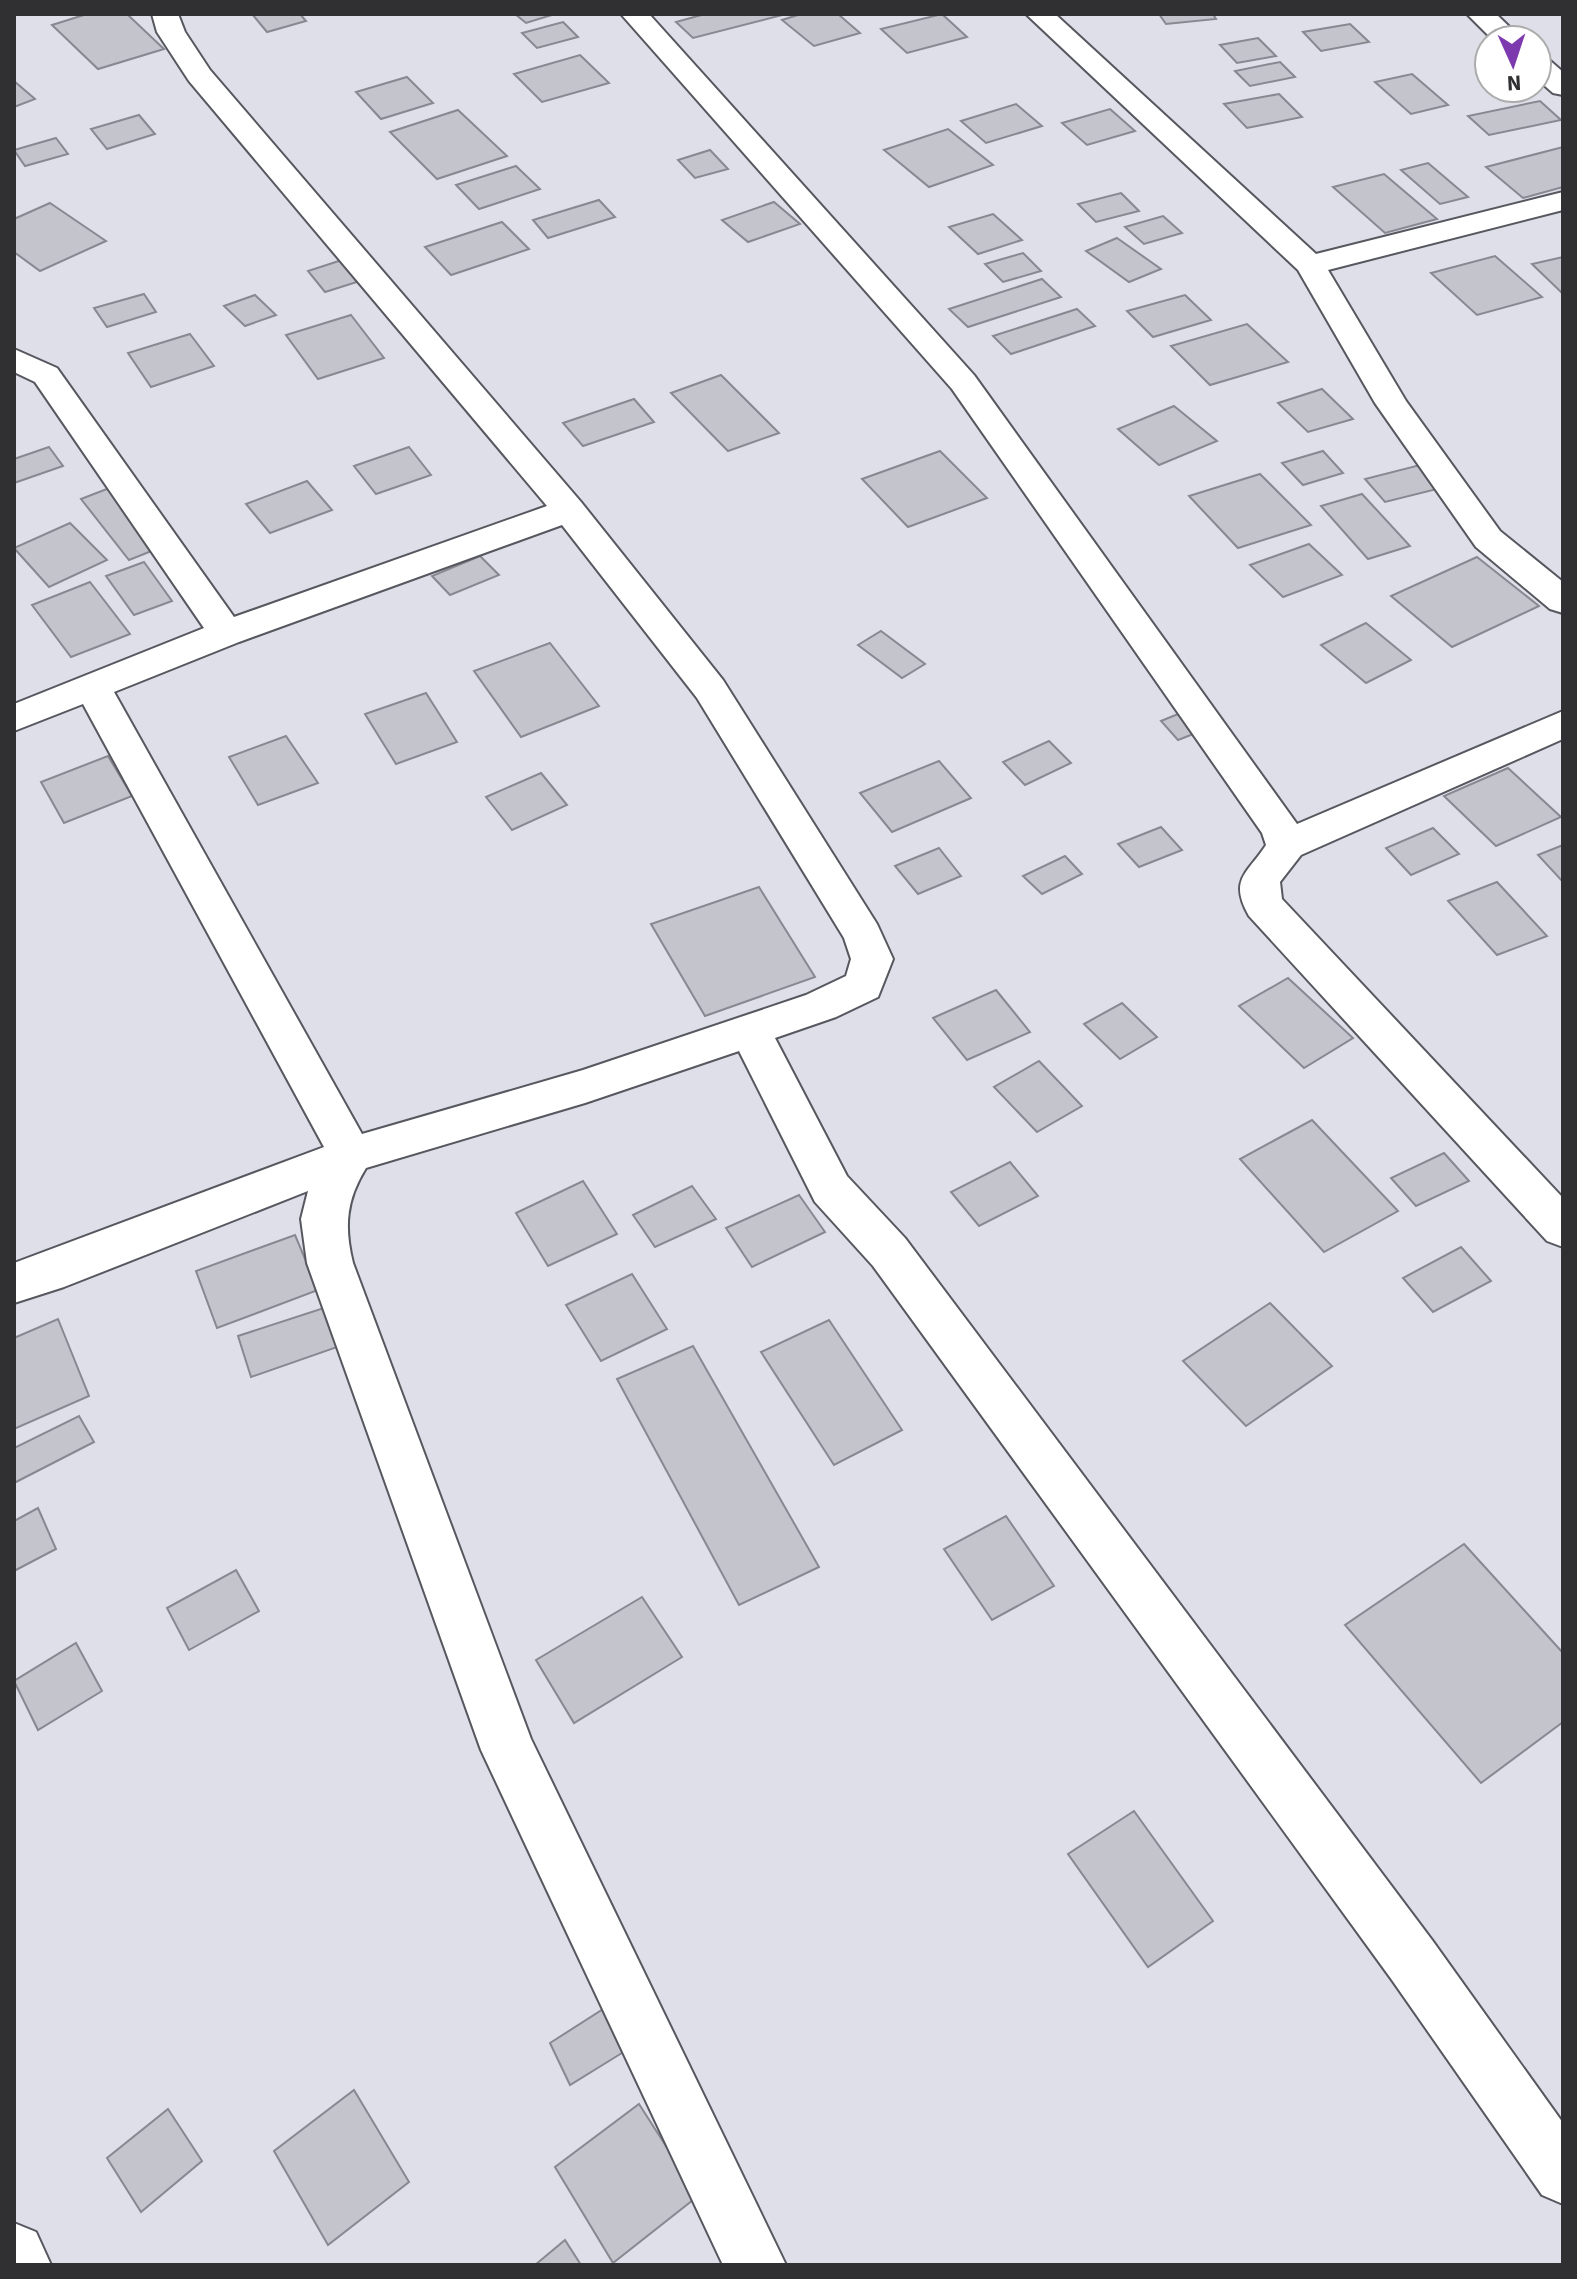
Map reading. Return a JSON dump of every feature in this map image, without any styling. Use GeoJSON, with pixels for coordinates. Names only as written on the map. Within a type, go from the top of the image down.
{"type":"FeatureCollection","features":[{"type":"Feature","properties":{"kind":"street"},"geometry":{"type":"LineString","coordinates":[[14,1283],[48,1273],[351,1155],[585,1086],[821,1006],[863,986],[872,959],[863,935],[710,689],[569,510],[199,75],[171,32],[165,14]]}},
{"type":"Feature","properties":{"kind":"street"},"geometry":{"type":"LineString","coordinates":[[634,14],[963,382],[1281,830],[1286,845],[1282,857],[1262,873],[1257,885],[1263,905],[1563,1228]]}},
{"type":"Feature","properties":{"kind":"street"},"geometry":{"type":"LineString","coordinates":[[1039,14],[1310,265],[1391,403],[1488,539],[1563,601]]}},
{"type":"Feature","properties":{"kind":"street"},"geometry":{"type":"LineString","coordinates":[[1310,265],[1563,201]]}},
{"type":"Feature","properties":{"kind":"street"},"geometry":{"type":"LineString","coordinates":[[14,359],[46,375],[226,633]]}},
{"type":"Feature","properties":{"kind":"street"},"geometry":{"type":"LineString","coordinates":[[14,718],[226,633],[569,510]]}},
{"type":"Feature","properties":{"kind":"street"},"geometry":{"type":"LineString","coordinates":[[93,688],[351,1155]]}},
{"type":"Feature","properties":{"kind":"street"},"geometry":{"type":"LineString","coordinates":[[1286,845],[1563,724]]}},
{"type":"Feature","properties":{"kind":"street"},"geometry":{"type":"LineString","coordinates":[[749,1029],[831,1189],[889,1252],[1412,1960],[1563,2174]]}},
{"type":"Feature","properties":{"kind":"street"},"geometry":{"type":"LineString","coordinates":[[351,1155],[334,1180],[323,1211],[323,1240],[330,1263],[508,1750],[755,2265]]}},
{"type":"Feature","properties":{"kind":"street"},"geometry":{"type":"LineString","coordinates":[[14,2254],[20,2265]]}},
{"type":"Feature","properties":{"kind":"building"},"geometry":{"type":"Polygon","coordinates":[[[87,14],[127,14],[164,49],[98,69],[52,25],[87,14]]]}},
{"type":"Feature","properties":{"kind":"building"},"geometry":{"type":"Polygon","coordinates":[[[252,14],[300,14],[306,21],[267,32],[252,14]]]}},
{"type":"Feature","properties":{"kind":"building"},"geometry":{"type":"Polygon","coordinates":[[[515,14],[555,14],[526,23],[515,14]]]}},
{"type":"Feature","properties":{"kind":"building"},"geometry":{"type":"Polygon","coordinates":[[[705,14],[786,14],[693,38],[676,22],[705,14]]]}},
{"type":"Feature","properties":{"kind":"building"},"geometry":{"type":"Polygon","coordinates":[[[801,14],[838,14],[860,33],[814,46],[782,20],[801,14]]]}},
{"type":"Feature","properties":{"kind":"building"},"geometry":{"type":"Polygon","coordinates":[[[942,14],[967,37],[907,53],[881,29],[942,14]]]}},
{"type":"Feature","properties":{"kind":"building"},"geometry":{"type":"Polygon","coordinates":[[[1159,14],[1213,14],[1216,19],[1166,24],[1159,14]]]}},
{"type":"Feature","properties":{"kind":"building"},"geometry":{"type":"Polygon","coordinates":[[[563,22],[578,37],[537,48],[522,33],[563,22]]]}},
{"type":"Feature","properties":{"kind":"building"},"geometry":{"type":"Polygon","coordinates":[[[1350,24],[1369,42],[1321,51],[1303,32],[1350,24]]]}},
{"type":"Feature","properties":{"kind":"building"},"geometry":{"type":"Polygon","coordinates":[[[1258,38],[1276,56],[1237,63],[1220,45],[1258,38]]]}},
{"type":"Feature","properties":{"kind":"building"},"geometry":{"type":"Polygon","coordinates":[[[580,55],[609,83],[542,102],[514,74],[580,55]]]}},
{"type":"Feature","properties":{"kind":"building"},"geometry":{"type":"Polygon","coordinates":[[[1280,62],[1295,77],[1250,86],[1235,71],[1280,62]]]}},
{"type":"Feature","properties":{"kind":"building"},"geometry":{"type":"Polygon","coordinates":[[[1412,74],[1448,105],[1411,114],[1375,82],[1412,74]]]}},
{"type":"Feature","properties":{"kind":"building"},"geometry":{"type":"Polygon","coordinates":[[[407,77],[433,103],[381,119],[356,92],[407,77]]]}},
{"type":"Feature","properties":{"kind":"building"},"geometry":{"type":"Polygon","coordinates":[[[14,81],[35,99],[14,107],[14,81]]]}},
{"type":"Feature","properties":{"kind":"building"},"geometry":{"type":"Polygon","coordinates":[[[1279,94],[1302,117],[1247,128],[1224,104],[1279,94]]]}},
{"type":"Feature","properties":{"kind":"building"},"geometry":{"type":"Polygon","coordinates":[[[1016,104],[1042,126],[986,143],[961,121],[1016,104]]]}},
{"type":"Feature","properties":{"kind":"building"},"geometry":{"type":"Polygon","coordinates":[[[1526,104],[1543,104],[1561,120],[1489,135],[1468,116],[1526,104]]]}},
{"type":"Feature","properties":{"kind":"building"},"geometry":{"type":"Polygon","coordinates":[[[1110,109],[1135,131],[1087,145],[1062,123],[1110,109]]]}},
{"type":"Feature","properties":{"kind":"building"},"geometry":{"type":"Polygon","coordinates":[[[458,110],[507,156],[437,179],[390,132],[458,110]]]}},
{"type":"Feature","properties":{"kind":"building"},"geometry":{"type":"Polygon","coordinates":[[[139,115],[155,134],[107,149],[91,129],[139,115]]]}},
{"type":"Feature","properties":{"kind":"building"},"geometry":{"type":"Polygon","coordinates":[[[948,129],[993,165],[929,187],[884,150],[948,129]]]}},
{"type":"Feature","properties":{"kind":"building"},"geometry":{"type":"Polygon","coordinates":[[[56,138],[68,154],[25,166],[14,150],[56,138]]]}},
{"type":"Feature","properties":{"kind":"building"},"geometry":{"type":"Polygon","coordinates":[[[1563,147],[1563,187],[1523,198],[1486,167],[1563,147]]]}},
{"type":"Feature","properties":{"kind":"building"},"geometry":{"type":"Polygon","coordinates":[[[710,150],[728,169],[695,178],[678,160],[710,150]]]}},
{"type":"Feature","properties":{"kind":"building"},"geometry":{"type":"Polygon","coordinates":[[[1428,163],[1468,197],[1440,204],[1401,170],[1428,163]]]}},
{"type":"Feature","properties":{"kind":"building"},"geometry":{"type":"Polygon","coordinates":[[[516,166],[540,189],[479,209],[456,185],[516,166]]]}},
{"type":"Feature","properties":{"kind":"building"},"geometry":{"type":"Polygon","coordinates":[[[1384,174],[1437,219],[1385,233],[1333,187],[1384,174]]]}},
{"type":"Feature","properties":{"kind":"building"},"geometry":{"type":"Polygon","coordinates":[[[1121,193],[1139,211],[1096,222],[1078,204],[1121,193]]]}},
{"type":"Feature","properties":{"kind":"building"},"geometry":{"type":"Polygon","coordinates":[[[599,200],[615,217],[548,238],[533,220],[599,200]]]}},
{"type":"Feature","properties":{"kind":"building"},"geometry":{"type":"Polygon","coordinates":[[[774,202],[800,224],[748,242],[722,220],[774,202]]]}},
{"type":"Feature","properties":{"kind":"building"},"geometry":{"type":"Polygon","coordinates":[[[50,203],[106,241],[40,271],[14,252],[14,219],[50,203]]]}},
{"type":"Feature","properties":{"kind":"building"},"geometry":{"type":"Polygon","coordinates":[[[993,214],[1022,240],[978,254],[949,227],[993,214]]]}},
{"type":"Feature","properties":{"kind":"building"},"geometry":{"type":"Polygon","coordinates":[[[1163,216],[1182,233],[1144,244],[1125,227],[1163,216]]]}},
{"type":"Feature","properties":{"kind":"building"},"geometry":{"type":"Polygon","coordinates":[[[502,222],[529,249],[451,275],[425,247],[502,222]]]}},
{"type":"Feature","properties":{"kind":"building"},"geometry":{"type":"Polygon","coordinates":[[[1117,238],[1161,269],[1129,282],[1086,251],[1117,238]]]}},
{"type":"Feature","properties":{"kind":"building"},"geometry":{"type":"Polygon","coordinates":[[[1023,253],[1041,271],[1003,282],[985,264],[1023,253]]]}},
{"type":"Feature","properties":{"kind":"building"},"geometry":{"type":"Polygon","coordinates":[[[1495,256],[1542,297],[1477,315],[1431,273],[1495,256]]]}},
{"type":"Feature","properties":{"kind":"building"},"geometry":{"type":"Polygon","coordinates":[[[1563,257],[1563,294],[1532,264],[1563,257]]]}},
{"type":"Feature","properties":{"kind":"building"},"geometry":{"type":"Polygon","coordinates":[[[342,260],[360,281],[325,292],[308,271],[342,260]]]}},
{"type":"Feature","properties":{"kind":"building"},"geometry":{"type":"Polygon","coordinates":[[[1042,279],[1061,297],[968,327],[949,309],[1042,279]]]}},
{"type":"Feature","properties":{"kind":"building"},"geometry":{"type":"Polygon","coordinates":[[[144,294],[156,312],[107,327],[94,308],[144,294]]]}},
{"type":"Feature","properties":{"kind":"building"},"geometry":{"type":"Polygon","coordinates":[[[255,295],[276,315],[245,326],[224,306],[255,295]]]}},
{"type":"Feature","properties":{"kind":"building"},"geometry":{"type":"Polygon","coordinates":[[[1185,295],[1211,320],[1153,337],[1127,311],[1185,295]]]}},
{"type":"Feature","properties":{"kind":"building"},"geometry":{"type":"Polygon","coordinates":[[[1077,309],[1095,326],[1011,354],[993,336],[1077,309]]]}},
{"type":"Feature","properties":{"kind":"building"},"geometry":{"type":"Polygon","coordinates":[[[351,315],[384,358],[318,379],[286,335],[351,315]]]}},
{"type":"Feature","properties":{"kind":"building"},"geometry":{"type":"Polygon","coordinates":[[[1247,324],[1288,362],[1210,385],[1171,346],[1247,324]]]}},
{"type":"Feature","properties":{"kind":"building"},"geometry":{"type":"Polygon","coordinates":[[[190,334],[214,366],[151,387],[128,353],[190,334]]]}},
{"type":"Feature","properties":{"kind":"building"},"geometry":{"type":"Polygon","coordinates":[[[721,375],[779,433],[728,451],[671,393],[721,375]]]}},
{"type":"Feature","properties":{"kind":"building"},"geometry":{"type":"Polygon","coordinates":[[[1322,389],[1353,419],[1308,432],[1278,403],[1322,389]]]}},
{"type":"Feature","properties":{"kind":"building"},"geometry":{"type":"Polygon","coordinates":[[[634,399],[654,422],[583,446],[563,423],[634,399]]]}},
{"type":"Feature","properties":{"kind":"building"},"geometry":{"type":"Polygon","coordinates":[[[1174,406],[1217,441],[1159,465],[1118,429],[1174,406]]]}},
{"type":"Feature","properties":{"kind":"building"},"geometry":{"type":"Polygon","coordinates":[[[49,447],[63,466],[14,483],[14,459],[49,447]]]}},
{"type":"Feature","properties":{"kind":"building"},"geometry":{"type":"Polygon","coordinates":[[[409,447],[431,475],[376,494],[354,466],[409,447]]]}},
{"type":"Feature","properties":{"kind":"building"},"geometry":{"type":"Polygon","coordinates":[[[940,451],[987,498],[908,527],[862,479],[940,451]]]}},
{"type":"Feature","properties":{"kind":"building"},"geometry":{"type":"Polygon","coordinates":[[[1323,451],[1343,473],[1303,485],[1282,463],[1323,451]]]}},
{"type":"Feature","properties":{"kind":"building"},"geometry":{"type":"Polygon","coordinates":[[[1420,465],[1441,488],[1385,502],[1365,479],[1420,465]]]}},
{"type":"Feature","properties":{"kind":"building"},"geometry":{"type":"Polygon","coordinates":[[[1260,474],[1311,525],[1238,548],[1189,496],[1260,474]]]}},
{"type":"Feature","properties":{"kind":"building"},"geometry":{"type":"Polygon","coordinates":[[[307,481],[332,510],[270,533],[246,504],[307,481]]]}},
{"type":"Feature","properties":{"kind":"building"},"geometry":{"type":"Polygon","coordinates":[[[112,487],[159,548],[129,560],[81,499],[112,487]]]}},
{"type":"Feature","properties":{"kind":"building"},"geometry":{"type":"Polygon","coordinates":[[[1362,494],[1410,546],[1368,559],[1321,506],[1362,494]]]}},
{"type":"Feature","properties":{"kind":"building"},"geometry":{"type":"Polygon","coordinates":[[[70,523],[107,560],[49,587],[14,548],[70,523]]]}},
{"type":"Feature","properties":{"kind":"building"},"geometry":{"type":"Polygon","coordinates":[[[1309,544],[1342,575],[1283,597],[1250,565],[1309,544]]]}},
{"type":"Feature","properties":{"kind":"building"},"geometry":{"type":"Polygon","coordinates":[[[480,556],[499,575],[450,595],[432,576],[480,556]]]}},
{"type":"Feature","properties":{"kind":"building"},"geometry":{"type":"Polygon","coordinates":[[[1477,557],[1539,606],[1452,647],[1391,596],[1477,557]]]}},
{"type":"Feature","properties":{"kind":"building"},"geometry":{"type":"Polygon","coordinates":[[[144,562],[172,601],[134,615],[106,576],[144,562]]]}},
{"type":"Feature","properties":{"kind":"building"},"geometry":{"type":"Polygon","coordinates":[[[90,582],[130,634],[71,657],[32,605],[90,582]]]}},
{"type":"Feature","properties":{"kind":"building"},"geometry":{"type":"Polygon","coordinates":[[[1366,623],[1411,660],[1366,683],[1321,645],[1366,623]]]}},
{"type":"Feature","properties":{"kind":"building"},"geometry":{"type":"Polygon","coordinates":[[[881,631],[925,664],[902,678],[858,645],[881,631]]]}},
{"type":"Feature","properties":{"kind":"building"},"geometry":{"type":"Polygon","coordinates":[[[550,643],[599,706],[521,737],[474,671],[550,643]]]}},
{"type":"Feature","properties":{"kind":"building"},"geometry":{"type":"Polygon","coordinates":[[[426,693],[457,742],[396,764],[365,714],[426,693]]]}},
{"type":"Feature","properties":{"kind":"building"},"geometry":{"type":"Polygon","coordinates":[[[1183,712],[1201,731],[1178,740],[1161,721],[1183,712]]]}},
{"type":"Feature","properties":{"kind":"building"},"geometry":{"type":"Polygon","coordinates":[[[286,736],[318,783],[258,805],[229,757],[286,736]]]}},
{"type":"Feature","properties":{"kind":"building"},"geometry":{"type":"Polygon","coordinates":[[[1049,741],[1071,763],[1025,785],[1003,762],[1049,741]]]}},
{"type":"Feature","properties":{"kind":"building"},"geometry":{"type":"Polygon","coordinates":[[[108,756],[132,796],[64,823],[41,782],[108,756]]]}},
{"type":"Feature","properties":{"kind":"building"},"geometry":{"type":"Polygon","coordinates":[[[939,761],[971,798],[892,832],[860,793],[939,761]]]}},
{"type":"Feature","properties":{"kind":"building"},"geometry":{"type":"Polygon","coordinates":[[[1508,768],[1561,817],[1496,846],[1444,796],[1508,768]]]}},
{"type":"Feature","properties":{"kind":"building"},"geometry":{"type":"Polygon","coordinates":[[[541,773],[567,805],[512,830],[486,797],[541,773]]]}},
{"type":"Feature","properties":{"kind":"building"},"geometry":{"type":"Polygon","coordinates":[[[1161,827],[1182,850],[1139,867],[1118,844],[1161,827]]]}},
{"type":"Feature","properties":{"kind":"building"},"geometry":{"type":"Polygon","coordinates":[[[1433,828],[1459,854],[1411,875],[1386,848],[1433,828]]]}},
{"type":"Feature","properties":{"kind":"building"},"geometry":{"type":"Polygon","coordinates":[[[1563,845],[1563,882],[1538,855],[1563,845]]]}},
{"type":"Feature","properties":{"kind":"building"},"geometry":{"type":"Polygon","coordinates":[[[939,848],[961,876],[918,894],[895,866],[939,848]]]}},
{"type":"Feature","properties":{"kind":"building"},"geometry":{"type":"Polygon","coordinates":[[[1065,856],[1082,874],[1042,894],[1023,876],[1065,856]]]}},
{"type":"Feature","properties":{"kind":"building"},"geometry":{"type":"Polygon","coordinates":[[[1497,882],[1547,936],[1497,955],[1448,901],[1497,882]]]}},
{"type":"Feature","properties":{"kind":"building"},"geometry":{"type":"Polygon","coordinates":[[[759,887],[815,977],[705,1016],[651,924],[759,887]]]}},
{"type":"Feature","properties":{"kind":"building"},"geometry":{"type":"Polygon","coordinates":[[[1288,978],[1353,1038],[1304,1068],[1239,1006],[1288,978]]]}},
{"type":"Feature","properties":{"kind":"building"},"geometry":{"type":"Polygon","coordinates":[[[996,990],[1030,1032],[967,1060],[933,1018],[996,990]]]}},
{"type":"Feature","properties":{"kind":"building"},"geometry":{"type":"Polygon","coordinates":[[[1122,1003],[1157,1037],[1120,1059],[1084,1024],[1122,1003]]]}},
{"type":"Feature","properties":{"kind":"building"},"geometry":{"type":"Polygon","coordinates":[[[1039,1061],[1082,1106],[1037,1132],[994,1087],[1039,1061]]]}},
{"type":"Feature","properties":{"kind":"building"},"geometry":{"type":"Polygon","coordinates":[[[1312,1120],[1398,1211],[1324,1252],[1240,1159],[1312,1120]]]}},
{"type":"Feature","properties":{"kind":"building"},"geometry":{"type":"Polygon","coordinates":[[[1444,1153],[1469,1181],[1416,1206],[1391,1178],[1444,1153]]]}},
{"type":"Feature","properties":{"kind":"building"},"geometry":{"type":"Polygon","coordinates":[[[1010,1162],[1038,1196],[979,1226],[951,1192],[1010,1162]]]}},
{"type":"Feature","properties":{"kind":"building"},"geometry":{"type":"Polygon","coordinates":[[[583,1181],[617,1234],[548,1266],[516,1213],[583,1181]]]}},
{"type":"Feature","properties":{"kind":"building"},"geometry":{"type":"Polygon","coordinates":[[[692,1186],[716,1219],[655,1247],[633,1215],[692,1186]]]}},
{"type":"Feature","properties":{"kind":"building"},"geometry":{"type":"Polygon","coordinates":[[[799,1195],[825,1232],[752,1267],[726,1228],[799,1195]]]}},
{"type":"Feature","properties":{"kind":"building"},"geometry":{"type":"Polygon","coordinates":[[[295,1235],[318,1290],[217,1328],[196,1271],[295,1235]]]}},
{"type":"Feature","properties":{"kind":"building"},"geometry":{"type":"Polygon","coordinates":[[[1461,1247],[1491,1281],[1433,1312],[1403,1278],[1461,1247]]]}},
{"type":"Feature","properties":{"kind":"building"},"geometry":{"type":"Polygon","coordinates":[[[632,1274],[667,1329],[601,1361],[566,1305],[632,1274]]]}},
{"type":"Feature","properties":{"kind":"building"},"geometry":{"type":"Polygon","coordinates":[[[1270,1303],[1332,1366],[1246,1426],[1183,1361],[1270,1303]]]}},
{"type":"Feature","properties":{"kind":"building"},"geometry":{"type":"Polygon","coordinates":[[[330,1306],[343,1345],[251,1377],[238,1336],[330,1306]]]}},
{"type":"Feature","properties":{"kind":"building"},"geometry":{"type":"Polygon","coordinates":[[[58,1319],[89,1396],[14,1429],[14,1338],[58,1319]]]}},
{"type":"Feature","properties":{"kind":"building"},"geometry":{"type":"Polygon","coordinates":[[[829,1320],[902,1430],[834,1465],[761,1352],[829,1320]]]}},
{"type":"Feature","properties":{"kind":"building"},"geometry":{"type":"Polygon","coordinates":[[[693,1346],[819,1567],[739,1605],[617,1379],[693,1346]]]}},
{"type":"Feature","properties":{"kind":"building"},"geometry":{"type":"Polygon","coordinates":[[[79,1416],[94,1442],[14,1483],[14,1448],[79,1416]]]}},
{"type":"Feature","properties":{"kind":"building"},"geometry":{"type":"Polygon","coordinates":[[[38,1508],[56,1549],[14,1571],[14,1521],[38,1508]]]}},
{"type":"Feature","properties":{"kind":"building"},"geometry":{"type":"Polygon","coordinates":[[[1006,1516],[1054,1586],[992,1620],[944,1549],[1006,1516]]]}},
{"type":"Feature","properties":{"kind":"building"},"geometry":{"type":"Polygon","coordinates":[[[1464,1544],[1563,1653],[1563,1722],[1481,1783],[1345,1625],[1464,1544]]]}},
{"type":"Feature","properties":{"kind":"building"},"geometry":{"type":"Polygon","coordinates":[[[236,1570],[259,1611],[189,1650],[167,1608],[236,1570]]]}},
{"type":"Feature","properties":{"kind":"building"},"geometry":{"type":"Polygon","coordinates":[[[642,1597],[682,1657],[574,1723],[536,1660],[642,1597]]]}},
{"type":"Feature","properties":{"kind":"building"},"geometry":{"type":"Polygon","coordinates":[[[76,1643],[102,1691],[38,1730],[14,1681],[76,1643]]]}},
{"type":"Feature","properties":{"kind":"building"},"geometry":{"type":"Polygon","coordinates":[[[1134,1811],[1213,1921],[1148,1967],[1068,1854],[1134,1811]]]}},
{"type":"Feature","properties":{"kind":"building"},"geometry":{"type":"Polygon","coordinates":[[[608,2006],[630,2048],[570,2085],[550,2043],[608,2006]]]}},
{"type":"Feature","properties":{"kind":"building"},"geometry":{"type":"Polygon","coordinates":[[[354,2090],[409,2182],[328,2245],[274,2151],[354,2090]]]}},
{"type":"Feature","properties":{"kind":"building"},"geometry":{"type":"Polygon","coordinates":[[[639,2104],[698,2196],[613,2263],[555,2167],[639,2104]]]}},
{"type":"Feature","properties":{"kind":"building"},"geometry":{"type":"Polygon","coordinates":[[[168,2109],[202,2161],[141,2212],[107,2158],[168,2109]]]}},
{"type":"Feature","properties":{"kind":"building"},"geometry":{"type":"Polygon","coordinates":[[[565,2240],[581,2265],[535,2265],[565,2240]]]}}]}
